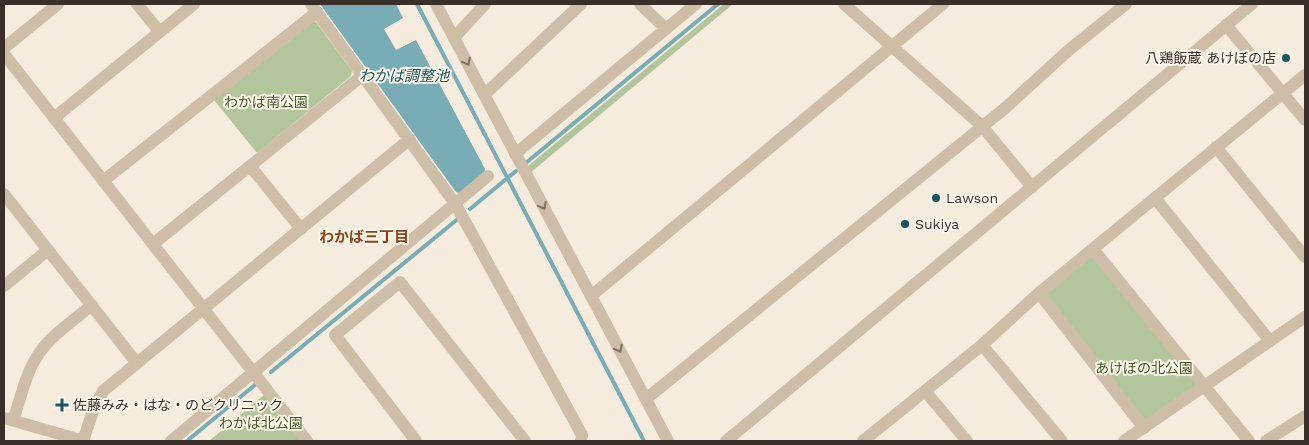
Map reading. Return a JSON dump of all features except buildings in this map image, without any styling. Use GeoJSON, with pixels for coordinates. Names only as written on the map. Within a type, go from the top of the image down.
{"type":"FeatureCollection","features":[{"type":"Feature","properties":{"kind":"street"},"geometry":{"type":"LineString","coordinates":[[4,48],[58,4]]}},
{"type":"Feature","properties":{"kind":"street"},"geometry":{"type":"LineString","coordinates":[[137,4],[159,32]]}},
{"type":"Feature","properties":{"kind":"street"},"geometry":{"type":"LineString","coordinates":[[54,118],[194,4]]}},
{"type":"Feature","properties":{"kind":"street"},"geometry":{"type":"LineString","coordinates":[[436,4],[668,441]]}},
{"type":"Feature","properties":{"kind":"street"},"geometry":{"type":"LineString","coordinates":[[454,38],[485,4]]}},
{"type":"Feature","properties":{"kind":"street"},"geometry":{"type":"LineString","coordinates":[[484,95],[581,4]]}},
{"type":"Feature","properties":{"kind":"street"},"geometry":{"type":"LineString","coordinates":[[640,4],[666,29]]}},
{"type":"Feature","properties":{"kind":"street"},"geometry":{"type":"LineString","coordinates":[[515,154],[696,4]]}},
{"type":"Feature","properties":{"kind":"street"},"geometry":{"type":"LineString","coordinates":[[844,4],[982,126],[1032,187]]}},
{"type":"Feature","properties":{"kind":"street"},"geometry":{"type":"LineString","coordinates":[[591,296],[944,4]]}},
{"type":"Feature","properties":{"kind":"street"},"geometry":{"type":"LineString","coordinates":[[646,399],[982,126],[1126,4]]}},
{"type":"Feature","properties":{"kind":"street"},"geometry":{"type":"LineString","coordinates":[[726,441],[1252,4]]}},
{"type":"Feature","properties":{"kind":"street"},"geometry":{"type":"LineString","coordinates":[[103,181],[314,8],[456,205],[582,435],[581,441]]}},
{"type":"Feature","properties":{"kind":"street"},"geometry":{"type":"LineString","coordinates":[[1226,25],[1305,120]]}},
{"type":"Feature","properties":{"kind":"street"},"geometry":{"type":"LineString","coordinates":[[4,54],[308,441]]}},
{"type":"Feature","properties":{"kind":"street"},"geometry":{"type":"LineString","coordinates":[[153,244],[363,75]]}},
{"type":"Feature","properties":{"kind":"street"},"geometry":{"type":"LineString","coordinates":[[863,441],[982,344],[1038,293],[1305,75]]}},
{"type":"Feature","properties":{"kind":"street"},"geometry":{"type":"LineString","coordinates":[[92,305],[48,343],[39,354],[8,419],[84,441],[93,411],[103,391],[410,139]]}},
{"type":"Feature","properties":{"kind":"street"},"geometry":{"type":"LineString","coordinates":[[1216,147],[1305,257]]}},
{"type":"Feature","properties":{"kind":"street"},"geometry":{"type":"LineString","coordinates":[[251,167],[301,229]]}},
{"type":"Feature","properties":{"kind":"street"},"geometry":{"type":"LineString","coordinates":[[171,441],[456,205],[488,176]]}},
{"type":"Feature","properties":{"kind":"street"},"geometry":{"type":"LineString","coordinates":[[4,194],[136,362]]}},
{"type":"Feature","properties":{"kind":"street"},"geometry":{"type":"LineString","coordinates":[[1155,198],[1270,341]]}},
{"type":"Feature","properties":{"kind":"street"},"geometry":{"type":"LineString","coordinates":[[1093,249],[1249,441]]}},
{"type":"Feature","properties":{"kind":"street"},"geometry":{"type":"LineString","coordinates":[[4,286],[48,250]]}},
{"type":"Feature","properties":{"kind":"street"},"geometry":{"type":"LineString","coordinates":[[416,441],[335,335],[400,282],[525,441]]}},
{"type":"Feature","properties":{"kind":"street"},"geometry":{"type":"LineString","coordinates":[[1038,293],[1144,428]]}},
{"type":"Feature","properties":{"kind":"street"},"geometry":{"type":"LineString","coordinates":[[1124,441],[1305,317]]}},
{"type":"Feature","properties":{"kind":"street"},"geometry":{"type":"LineString","coordinates":[[982,344],[1062,441]]}},
{"type":"Feature","properties":{"kind":"street"},"geometry":{"type":"LineString","coordinates":[[926,391],[967,441]]}},
{"type":"Feature","properties":{"kind":"street"},"geometry":{"type":"LineString","coordinates":[[1266,441],[1305,416]]}},
{"type":"Feature","properties":{"kind":"green space"},"geometry":{"type":"Polygon","coordinates":[[[724,4],[733,4],[530,173],[528,166],[724,4]]]}},
{"type":"Feature","properties":{"kind":"green space","name":"わかば南公園"},"geometry":{"type":"Polygon","coordinates":[[[312,21],[316,22],[352,71],[351,76],[257,153],[214,100],[312,21]]]}},
{"type":"Feature","properties":{"kind":"green space","name":"あけぼの北公園"},"geometry":{"type":"Polygon","coordinates":[[[1093,249],[1205,387],[1144,428],[1039,293],[1093,249]]]}},
{"type":"Feature","properties":{"kind":"green space","name":"わかば北公園"},"geometry":{"type":"Polygon","coordinates":[[[264,395],[300,441],[209,441],[264,395]]]}},
{"type":"Feature","properties":{"kind":"water","name":"わかば調整池"},"geometry":{"type":"Polygon","coordinates":[[[320,4],[396,4],[403,18],[384,29],[396,50],[416,40],[485,169],[484,173],[462,194],[456,192],[320,4]]]}},
{"type":"Feature","properties":{"kind":"waterway"},"geometry":{"type":"LineString","coordinates":[[417,4],[644,441]]}},
{"type":"Feature","properties":{"kind":"waterway"},"geometry":{"type":"LineString","coordinates":[[527,162],[718,4]]}},
{"type":"Feature","properties":{"kind":"waterway"},"geometry":{"type":"LineString","coordinates":[[470,209],[516,171]]}},
{"type":"Feature","properties":{"kind":"waterway"},"geometry":{"type":"LineString","coordinates":[[271,372],[459,218]]}},
{"type":"Feature","properties":{"kind":"waterway"},"geometry":{"type":"LineString","coordinates":[[187,441],[256,384]]}},
{"type":"Feature","properties":{"kind":"place","name":"八鶏飯蔵 あけぼの店"},"geometry":{"type":"Point","coordinates":[1286,58]}},
{"type":"Feature","properties":{"kind":"place","name":"Lawson"},"geometry":{"type":"Point","coordinates":[936,198]}},
{"type":"Feature","properties":{"kind":"place","name":"Sukiya"},"geometry":{"type":"Point","coordinates":[905,224]}},
{"type":"Feature","properties":{"kind":"place","name":"佐藤みみ・はな・のどクリニック"},"geometry":{"type":"Point","coordinates":[62,405]}},
{"type":"Feature","properties":{"kind":"district","name":"わかば三丁目"},"geometry":{"type":"Point","coordinates":[364,237]}}]}
